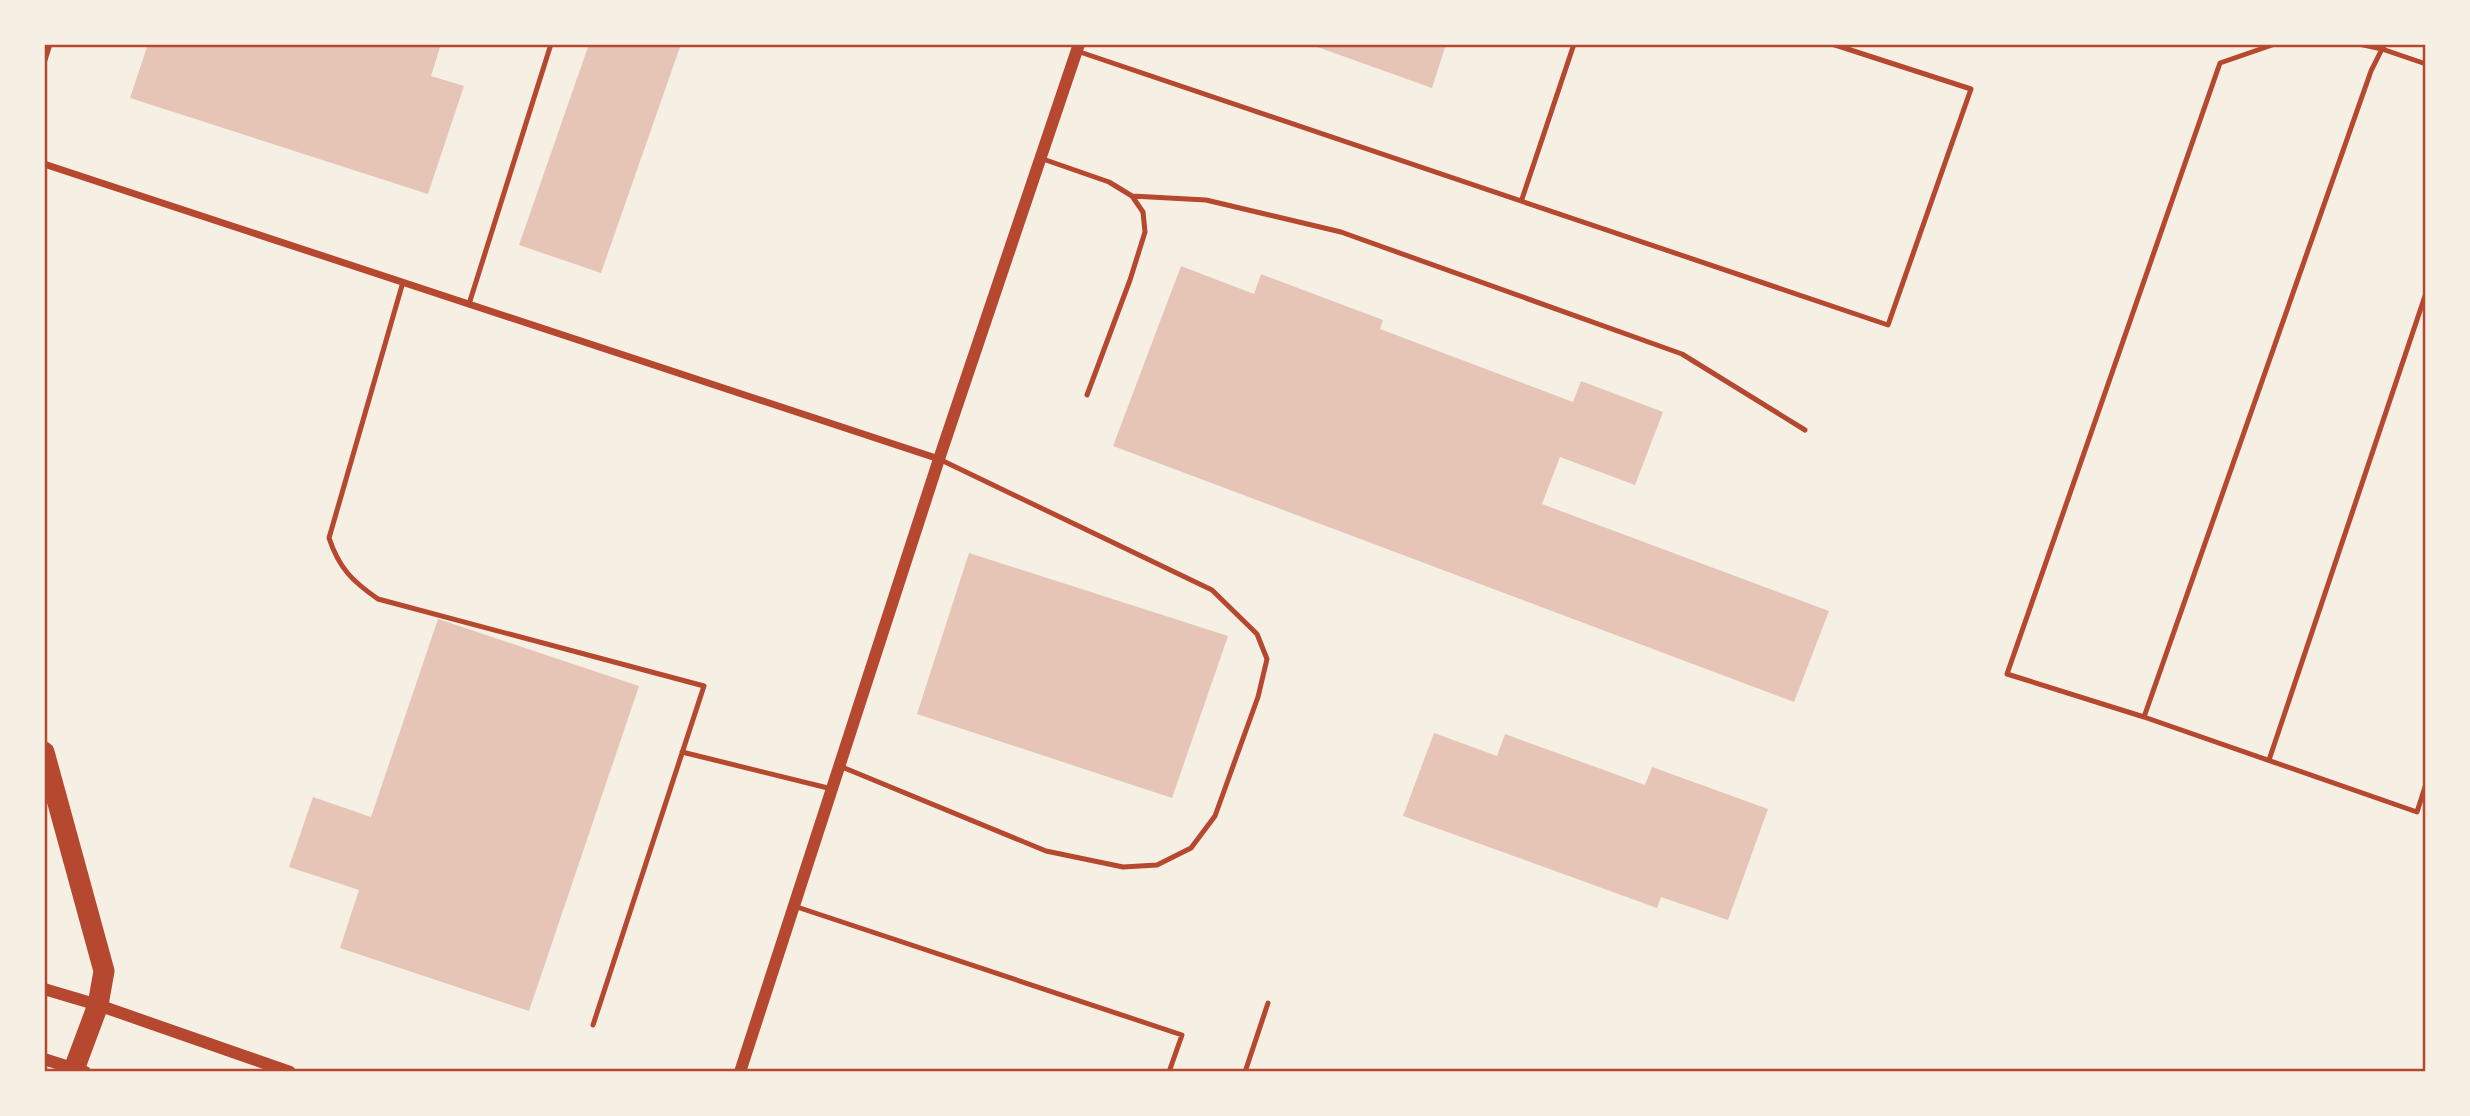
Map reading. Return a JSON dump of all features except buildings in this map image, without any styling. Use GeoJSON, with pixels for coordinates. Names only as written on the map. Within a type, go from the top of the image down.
{"type":"FeatureCollection","features":[{"type":"Feature","properties":{"kind":"highway"},"geometry":{"type":"LineString","coordinates":[[44,752],[104,971],[98,1005],[77,1071]]}},
{"type":"Feature","properties":{"kind":"street"},"geometry":{"type":"LineString","coordinates":[[44,60],[49,44]]}},
{"type":"Feature","properties":{"kind":"street"},"geometry":{"type":"LineString","coordinates":[[740,1072],[939,459],[1078,47]]}},
{"type":"Feature","properties":{"kind":"street"},"geometry":{"type":"LineString","coordinates":[[44,164],[939,459]]}},
{"type":"Feature","properties":{"kind":"street"},"geometry":{"type":"LineString","coordinates":[[44,989],[98,1005],[290,1072]]}},
{"type":"Feature","properties":{"kind":"street"},"geometry":{"type":"LineString","coordinates":[[44,1059],[77,1071]]}},
{"type":"Feature","properties":{"kind":"lane"},"geometry":{"type":"LineString","coordinates":[[470,304],[551,44]]}},
{"type":"Feature","properties":{"kind":"lane"},"geometry":{"type":"LineString","coordinates":[[1522,200],[1574,44]]}},
{"type":"Feature","properties":{"kind":"lane"},"geometry":{"type":"LineString","coordinates":[[1078,47],[1888,324],[1971,89],[1832,44]]}},
{"type":"Feature","properties":{"kind":"lane"},"geometry":{"type":"LineString","coordinates":[[2275,44],[2220,63],[2007,674],[2144,717],[2426,815]]}},
{"type":"Feature","properties":{"kind":"lane"},"geometry":{"type":"LineString","coordinates":[[2359,44],[2384,46],[2426,64]]}},
{"type":"Feature","properties":{"kind":"lane"},"geometry":{"type":"LineString","coordinates":[[2144,717],[2371,71],[2384,46]]}},
{"type":"Feature","properties":{"kind":"lane"},"geometry":{"type":"LineString","coordinates":[[1041,158],[1109,182],[1132,196],[1143,212],[1145,232],[1087,395]]}},
{"type":"Feature","properties":{"kind":"lane"},"geometry":{"type":"LineString","coordinates":[[1132,196],[1206,200],[1341,232],[1682,354],[1805,430]]}},
{"type":"Feature","properties":{"kind":"lane"},"geometry":{"type":"LineString","coordinates":[[403,282],[329,538],[335,558],[355,583],[378,598],[704,686],[593,1024]]}},
{"type":"Feature","properties":{"kind":"lane"},"geometry":{"type":"LineString","coordinates":[[2269,760],[2426,293]]}},
{"type":"Feature","properties":{"kind":"lane"},"geometry":{"type":"LineString","coordinates":[[840,766],[1046,851],[1123,867],[1157,865],[1191,848],[1215,816],[1258,697],[1267,659],[1257,634],[1212,590],[939,459]]}},
{"type":"Feature","properties":{"kind":"lane"},"geometry":{"type":"LineString","coordinates":[[682,752],[832,789]]}},
{"type":"Feature","properties":{"kind":"lane"},"geometry":{"type":"LineString","coordinates":[[2417,811],[2426,784]]}},
{"type":"Feature","properties":{"kind":"lane"},"geometry":{"type":"LineString","coordinates":[[794,906],[1182,1035],[1169,1072]]}},
{"type":"Feature","properties":{"kind":"lane"},"geometry":{"type":"LineString","coordinates":[[1245,1072],[1268,1003]]}}]}
